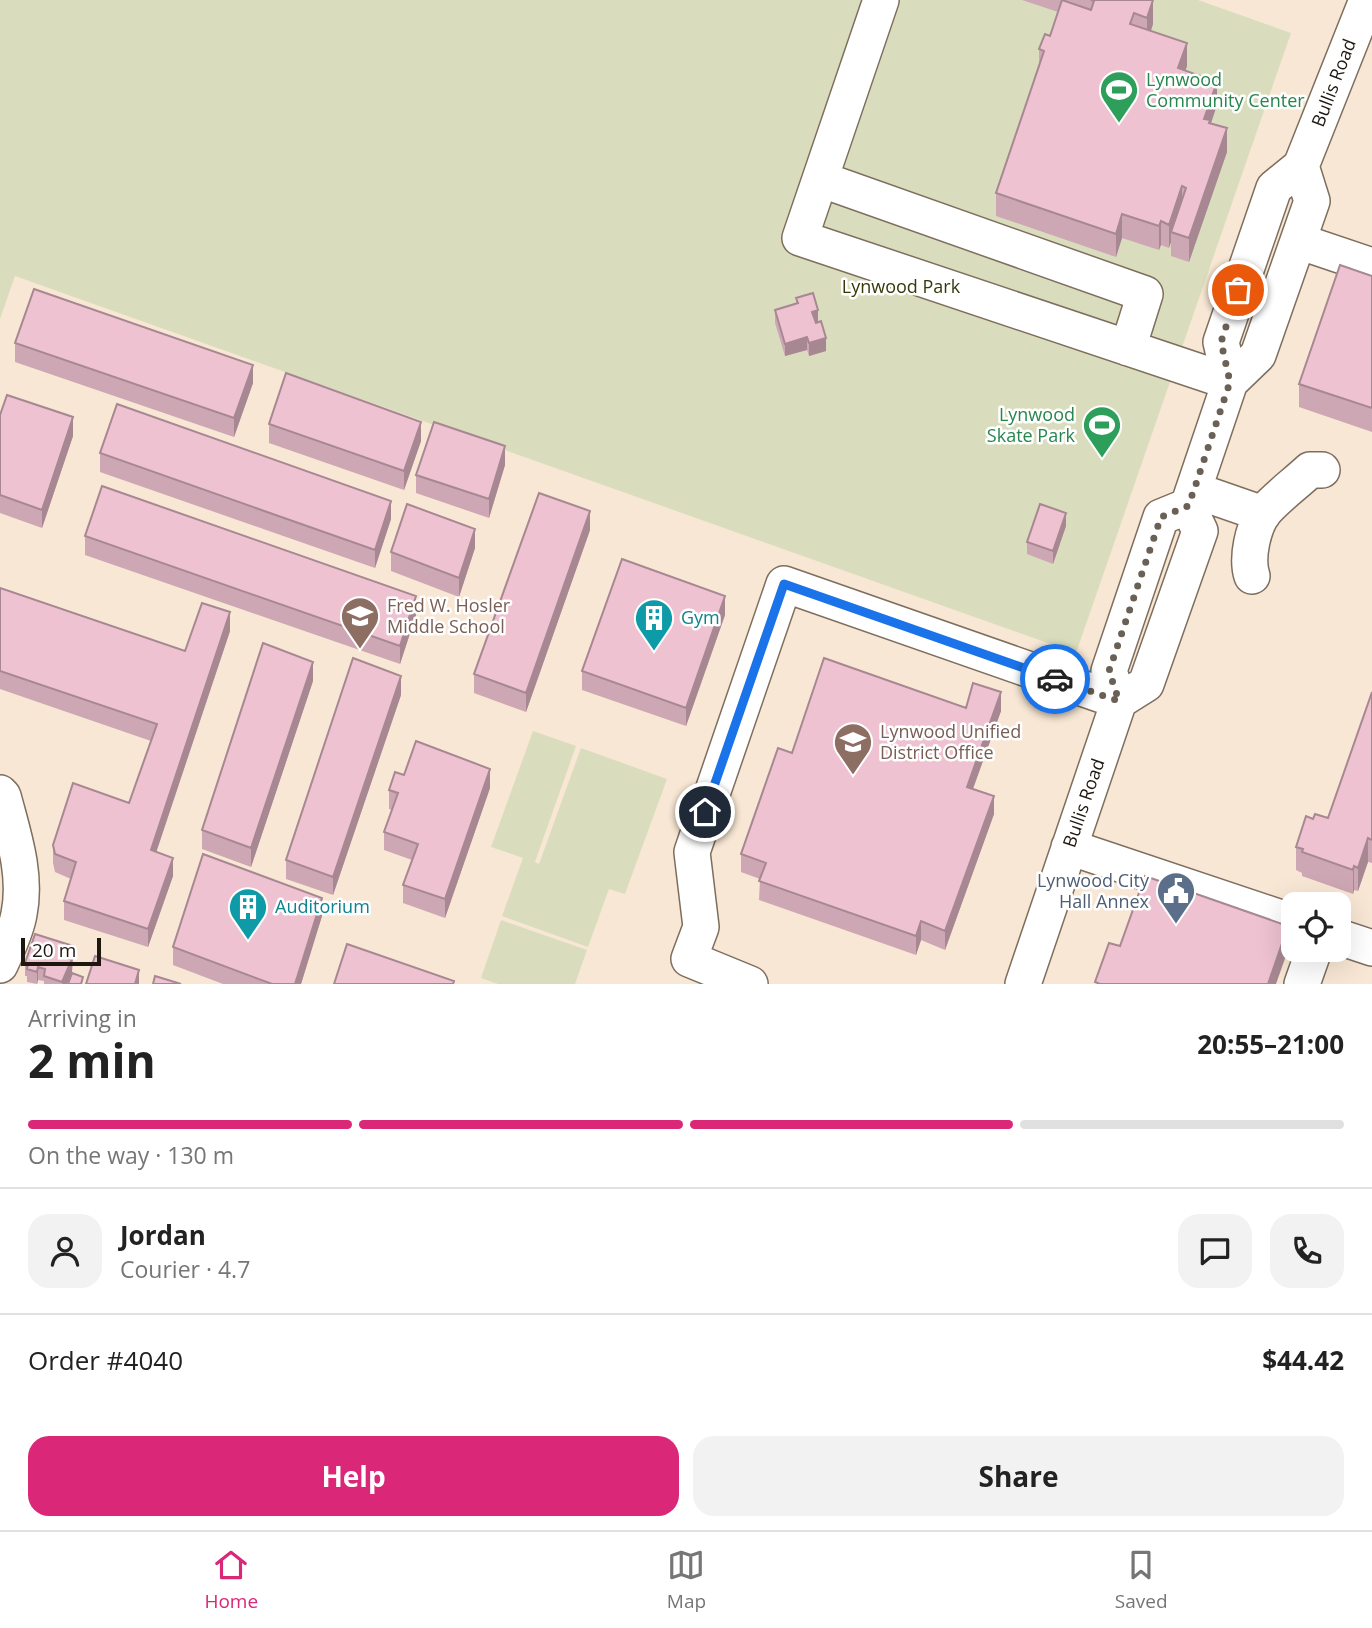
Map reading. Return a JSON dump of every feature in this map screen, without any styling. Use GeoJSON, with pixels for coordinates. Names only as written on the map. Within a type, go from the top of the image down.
{"type":"FeatureCollection","features":[{"type":"Feature","properties":{"kind":"street"},"geometry":{"type":"LineString","coordinates":[[881,0],[800,238],[1230,382]]}},
{"type":"Feature","properties":{"kind":"street","name":"Bullis Road"},"geometry":{"type":"LineString","coordinates":[[1230,382],[1221,342],[1275,188],[1301,166],[1367,0]]}},
{"type":"Feature","properties":{"kind":"street"},"geometry":{"type":"LineString","coordinates":[[1119,701],[1109,671],[1161,517],[1191,498],[1230,382],[1258,355],[1312,201],[1301,166]]}},
{"type":"Feature","properties":{"kind":"street"},"geometry":{"type":"LineString","coordinates":[[820,180],[1144,293],[1128,348]]}},
{"type":"Feature","properties":{"kind":"street"},"geometry":{"type":"LineString","coordinates":[[1298,241],[1372,266]]}},
{"type":"Feature","properties":{"kind":"street"},"geometry":{"type":"LineString","coordinates":[[1252,576],[1248,564],[1249,550],[1263,514],[1310,470],[1322,470]]}},
{"type":"Feature","properties":{"kind":"street"},"geometry":{"type":"LineString","coordinates":[[1191,498],[1263,514]]}},
{"type":"Feature","properties":{"kind":"street"},"geometry":{"type":"LineString","coordinates":[[750,984],[689,959],[701,927],[692,852],[784,584],[1119,701]]}},
{"type":"Feature","properties":{"kind":"street","name":"Bullis Road"},"geometry":{"type":"LineString","coordinates":[[1023,984],[1119,701]]}},
{"type":"Feature","properties":{"kind":"street"},"geometry":{"type":"LineString","coordinates":[[0,965],[19,915],[21,891],[17,850],[2,808]]}},
{"type":"Feature","properties":{"kind":"street"},"geometry":{"type":"LineString","coordinates":[[1069,847],[1281,918]]}},
{"type":"Feature","properties":{"kind":"street"},"geometry":{"type":"LineString","coordinates":[[1351,941],[1372,948]]}},
{"type":"Feature","properties":{"kind":"street"},"geometry":{"type":"LineString","coordinates":[[1302,984],[1310,962]]}},
{"type":"Feature","properties":{"kind":"green space","name":"Lynwood Park"},"geometry":{"type":"Polygon","coordinates":[[[0,0],[1198,0],[1291,33],[1076,653],[15,276],[0,319],[0,0]]]}},
{"type":"Feature","properties":{"kind":"green space"},"geometry":{"type":"Polygon","coordinates":[[[533,731],[576,746],[535,862],[539,864],[581,748],[667,779],[625,894],[609,889],[588,947],[502,916],[523,858],[491,847],[533,731]]]}},
{"type":"Feature","properties":{"kind":"green space"},"geometry":{"type":"Polygon","coordinates":[[[501,920],[587,950],[575,984],[498,984],[481,978],[501,920]]]}},
{"type":"Feature","properties":{"kind":"building","name":"Lynwood Community Center"},"geometry":{"type":"Polygon","coordinates":[[[1062,0],[1091,10],[1094,1],[1091,0],[1153,0],[1147,18],[1134,13],[1130,24],[1187,43],[1178,68],[1217,82],[1204,119],[1227,128],[1189,238],[1171,232],[1186,188],[1182,186],[1169,225],[1161,221],[1159,226],[1122,214],[1116,234],[996,193],[1044,51],[1039,49],[1045,34],[1050,36],[1062,0]]]}},
{"type":"Feature","properties":{"kind":"building"},"geometry":{"type":"Polygon","coordinates":[[[1340,265],[1372,276],[1372,408],[1299,384],[1340,265]]]}},
{"type":"Feature","properties":{"kind":"building"},"geometry":{"type":"Polygon","coordinates":[[[34,289],[253,365],[234,418],[15,343],[34,289]]]}},
{"type":"Feature","properties":{"kind":"building"},"geometry":{"type":"Polygon","coordinates":[[[813,293],[818,310],[812,312],[816,323],[821,321],[826,338],[809,343],[807,337],[785,344],[775,310],[798,303],[796,298],[813,293]]]}},
{"type":"Feature","properties":{"kind":"building"},"geometry":{"type":"Polygon","coordinates":[[[286,373],[421,422],[404,471],[269,424],[286,373]]]}},
{"type":"Feature","properties":{"kind":"building"},"geometry":{"type":"Polygon","coordinates":[[[7,395],[73,417],[42,510],[0,495],[0,415],[7,395]]]}},
{"type":"Feature","properties":{"kind":"building"},"geometry":{"type":"Polygon","coordinates":[[[117,404],[391,501],[375,550],[100,453],[117,404]]]}},
{"type":"Feature","properties":{"kind":"building"},"geometry":{"type":"Polygon","coordinates":[[[434,422],[505,446],[489,499],[416,475],[434,422]]]}},
{"type":"Feature","properties":{"kind":"building"},"geometry":{"type":"Polygon","coordinates":[[[102,486],[416,596],[400,646],[85,536],[102,486]]]}},
{"type":"Feature","properties":{"kind":"building"},"geometry":{"type":"Polygon","coordinates":[[[539,493],[590,511],[526,693],[474,674],[539,493]]]}},
{"type":"Feature","properties":{"kind":"building"},"geometry":{"type":"Polygon","coordinates":[[[407,504],[475,529],[459,578],[391,552],[407,504]]]}},
{"type":"Feature","properties":{"kind":"building"},"geometry":{"type":"Polygon","coordinates":[[[1040,504],[1066,513],[1053,551],[1027,542],[1040,504]]]}},
{"type":"Feature","properties":{"kind":"building","name":"Gym"},"geometry":{"type":"Polygon","coordinates":[[[622,559],[725,596],[686,708],[582,671],[622,559]]]}},
{"type":"Feature","properties":{"kind":"building"},"geometry":{"type":"Polygon","coordinates":[[[0,588],[185,651],[202,603],[230,612],[151,850],[173,858],[148,929],[64,901],[76,862],[55,854],[53,845],[73,783],[129,803],[157,724],[0,671],[0,588]]]}},
{"type":"Feature","properties":{"kind":"building"},"geometry":{"type":"Polygon","coordinates":[[[263,643],[313,662],[251,848],[202,830],[263,643]]]}},
{"type":"Feature","properties":{"kind":"building"},"geometry":{"type":"Polygon","coordinates":[[[353,658],[401,676],[333,877],[286,860],[353,658]]]}},
{"type":"Feature","properties":{"kind":"building"},"geometry":{"type":"Polygon","coordinates":[[[824,658],[966,708],[973,683],[1001,692],[967,787],[994,796],[945,931],[921,921],[916,936],[759,881],[766,863],[741,854],[778,748],[792,753],[824,658]]]}},
{"type":"Feature","properties":{"kind":"building"},"geometry":{"type":"Polygon","coordinates":[[[1372,692],[1372,840],[1368,838],[1358,868],[1354,866],[1353,870],[1302,852],[1303,849],[1296,847],[1306,816],[1313,819],[1315,814],[1328,818],[1372,692]]]}},
{"type":"Feature","properties":{"kind":"building"},"geometry":{"type":"Polygon","coordinates":[[[416,741],[490,769],[445,899],[403,885],[418,844],[384,832],[398,793],[389,790],[395,772],[404,775],[416,741]]]}},
{"type":"Feature","properties":{"kind":"building","name":"Auditorium"},"geometry":{"type":"Polygon","coordinates":[[[203,854],[322,898],[295,984],[272,984],[173,947],[203,854]]]}},
{"type":"Feature","properties":{"kind":"building","name":"Lynwood City Hall Annex"},"geometry":{"type":"Polygon","coordinates":[[[1145,876],[1281,924],[1281,946],[1268,984],[1095,982],[1109,943],[1120,946],[1145,876]]]}},
{"type":"Feature","properties":{"kind":"building"},"geometry":{"type":"Polygon","coordinates":[[[35,934],[73,946],[69,959],[72,959],[62,982],[44,976],[45,969],[38,967],[37,972],[27,969],[28,964],[25,963],[35,934]]]}},
{"type":"Feature","properties":{"kind":"building"},"geometry":{"type":"Polygon","coordinates":[[[347,944],[454,981],[453,984],[334,984],[347,944]]]}},
{"type":"Feature","properties":{"kind":"building"},"geometry":{"type":"Polygon","coordinates":[[[95,956],[139,970],[135,984],[86,984],[95,956]]]}},
{"type":"Feature","properties":{"kind":"building"},"geometry":{"type":"Polygon","coordinates":[[[72,973],[83,977],[81,984],[68,984],[72,973]]]}},
{"type":"Feature","properties":{"kind":"building"},"geometry":{"type":"Polygon","coordinates":[[[155,976],[181,984],[153,984],[155,976]]]}},
{"type":"Feature","properties":{"kind":"way so far"},"geometry":{"type":"LineString","coordinates":[[1055,679],[1119,701],[1109,671],[1161,517],[1188,506],[1194,490],[1230,382],[1221,342],[1238,290]]}},
{"type":"Feature","properties":{"kind":"place","name":"Lynwood Community Center"},"geometry":{"type":"Point","coordinates":[1119,124]}},
{"type":"Feature","properties":{"kind":"place","name":"Lynwood Skate Park"},"geometry":{"type":"Point","coordinates":[1102,459]}},
{"type":"Feature","properties":{"kind":"place","name":"Fred W. Hosler Middle School"},"geometry":{"type":"Point","coordinates":[360,650]}},
{"type":"Feature","properties":{"kind":"place","name":"Gym"},"geometry":{"type":"Point","coordinates":[654,652]}},
{"type":"Feature","properties":{"kind":"place","name":"Lynwood Unified District Office"},"geometry":{"type":"Point","coordinates":[853,776]}},
{"type":"Feature","properties":{"kind":"place","name":"Lynwood City Hall Annex"},"geometry":{"type":"Point","coordinates":[1176,925]}},
{"type":"Feature","properties":{"kind":"place","name":"Auditorium"},"geometry":{"type":"Point","coordinates":[248,941]}},
{"type":"Feature","properties":{"kind":"route"},"geometry":{"type":"LineString","coordinates":[[705,812],[784,584],[1055,679]]}}]}
